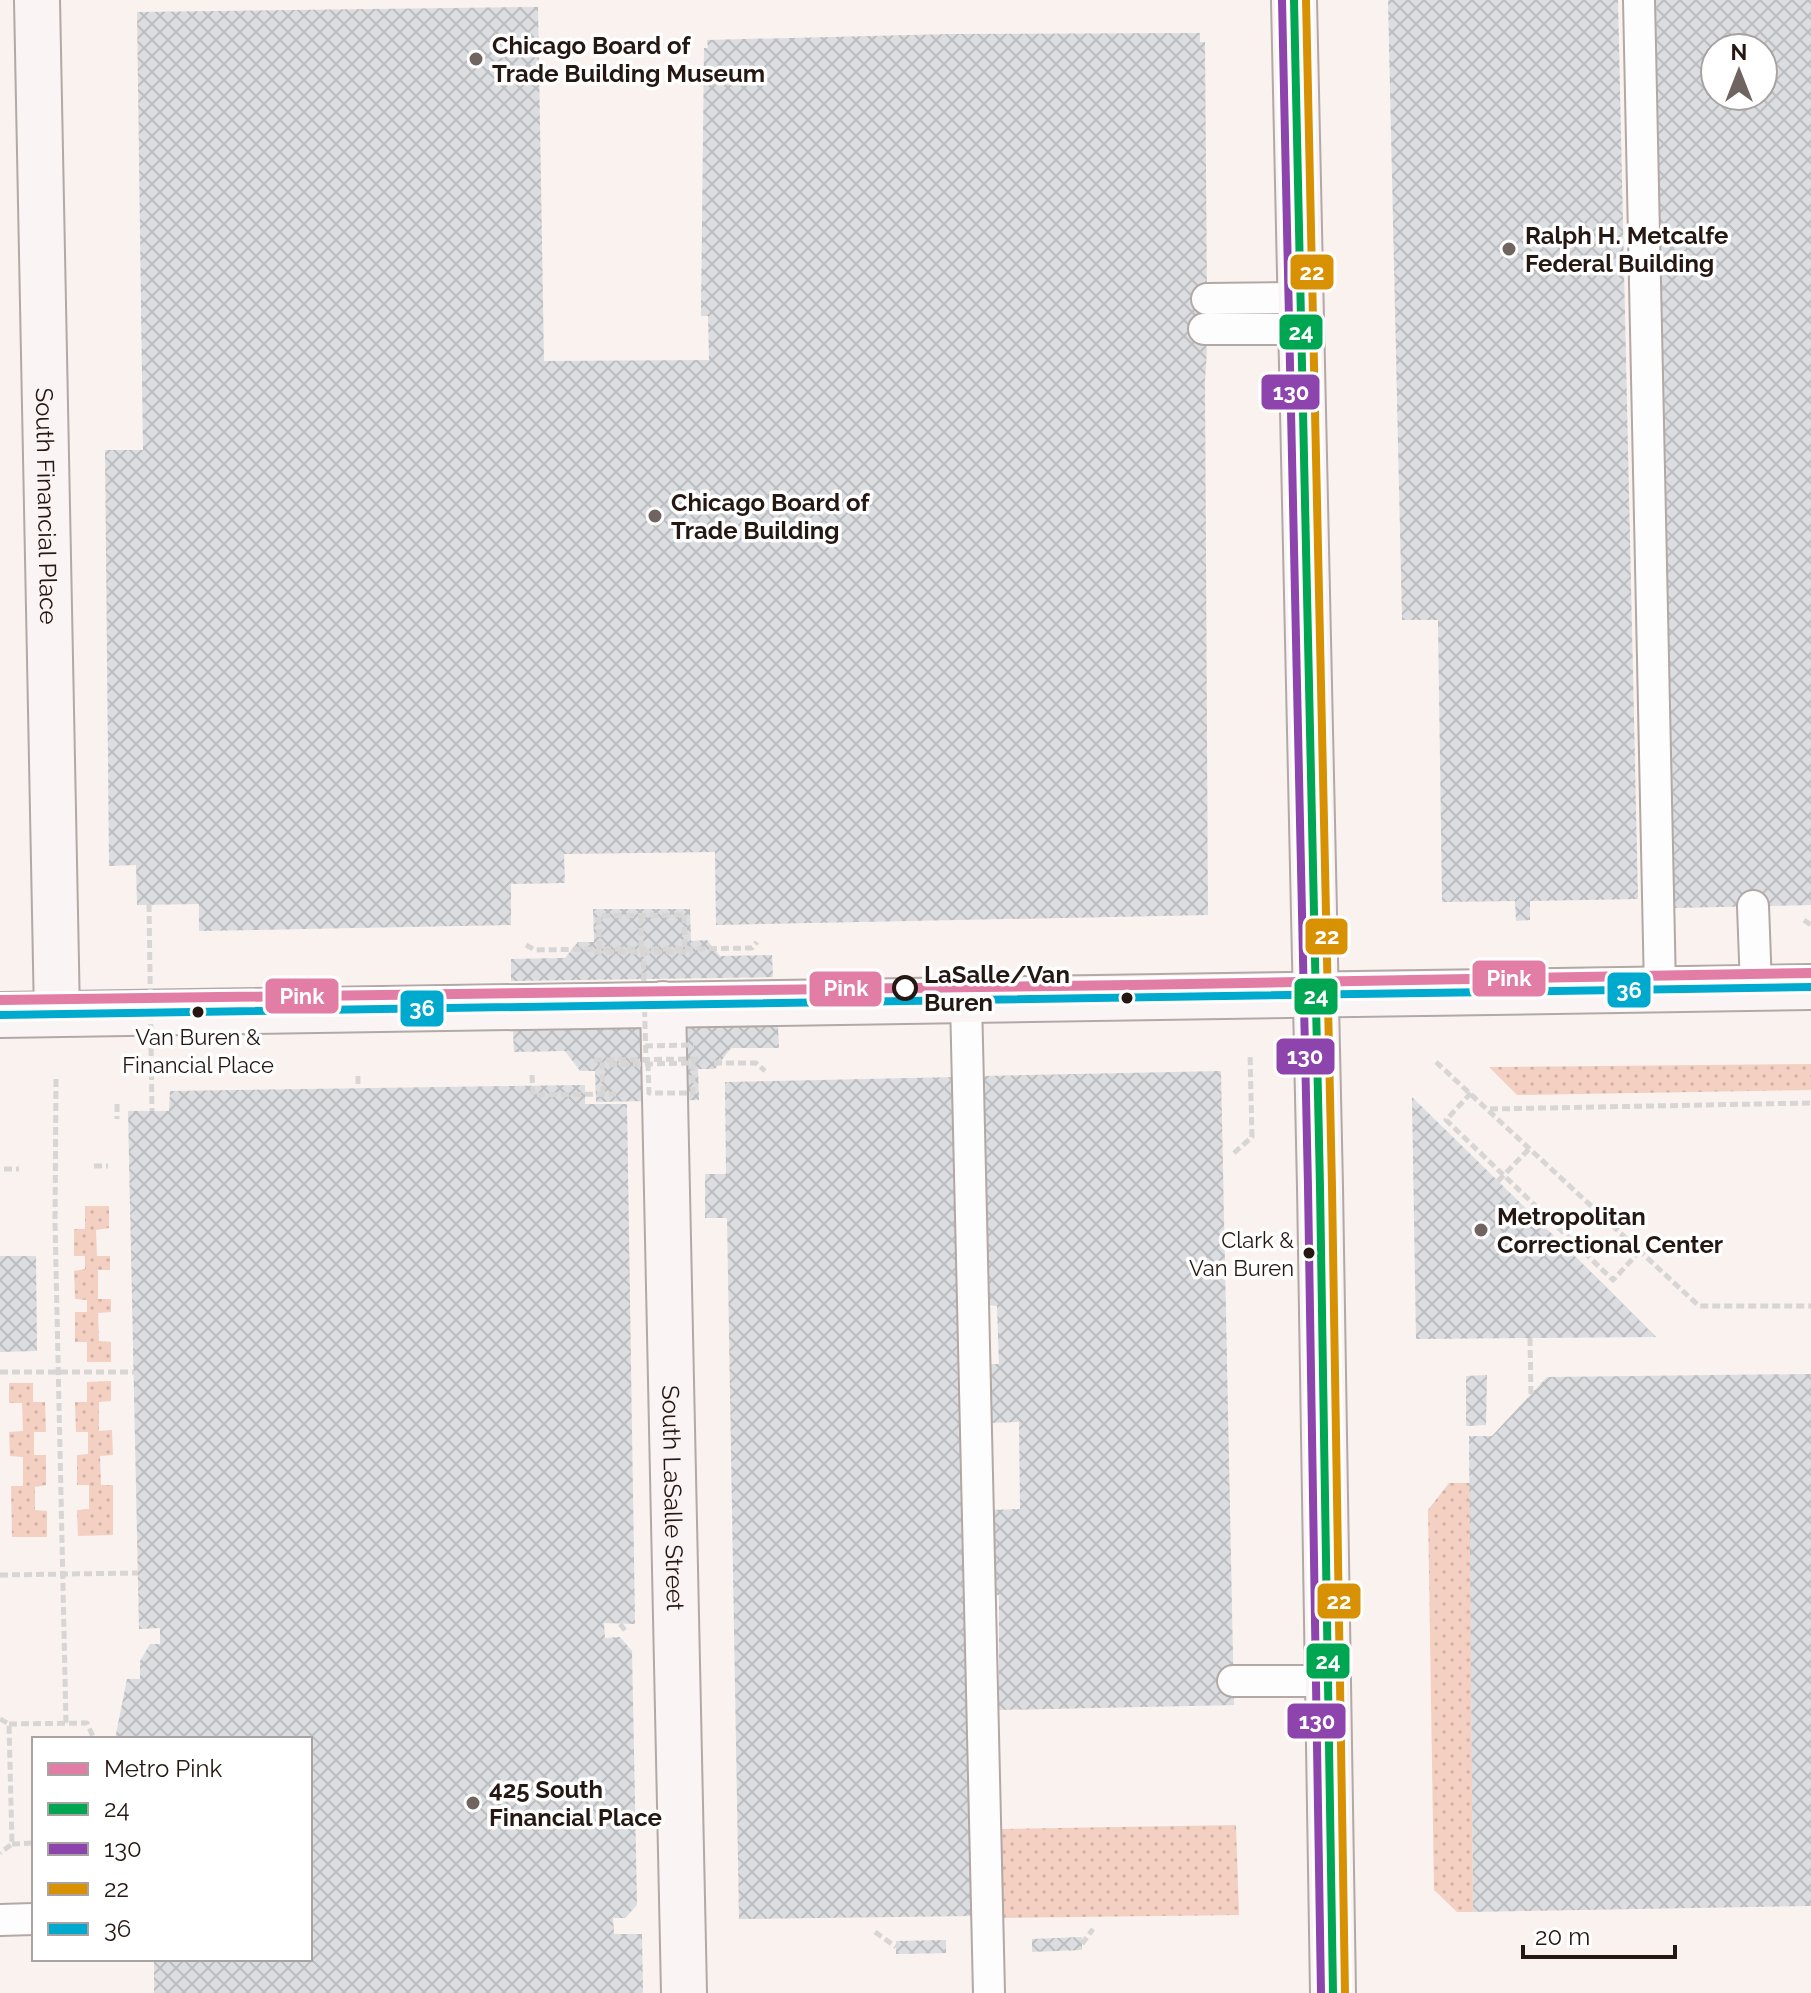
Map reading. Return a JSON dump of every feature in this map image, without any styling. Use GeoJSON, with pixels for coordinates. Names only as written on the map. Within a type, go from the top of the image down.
{"type":"FeatureCollection","features":[{"type":"Feature","properties":{"kind":"main road","name":"South Financial Place"},"geometry":{"type":"LineString","coordinates":[[37,0],[57,1014]]}},
{"type":"Feature","properties":{"kind":"main road"},"geometry":{"type":"LineString","coordinates":[[1294,0],[1316,994],[1333,1993]]}},
{"type":"Feature","properties":{"kind":"main road"},"geometry":{"type":"LineString","coordinates":[[0,1015],[1811,987]]}},
{"type":"Feature","properties":{"kind":"main road","name":"South LaSalle Street"},"geometry":{"type":"LineString","coordinates":[[663,1004],[684,1993]]}},
{"type":"Feature","properties":{"kind":"lane"},"geometry":{"type":"LineString","coordinates":[[1639,0],[1660,989]]}},
{"type":"Feature","properties":{"kind":"lane"},"geometry":{"type":"LineString","coordinates":[[1207,299],[1301,314]]}},
{"type":"Feature","properties":{"kind":"lane"},"geometry":{"type":"LineString","coordinates":[[1204,329],[1301,314]]}},
{"type":"Feature","properties":{"kind":"lane"},"geometry":{"type":"LineString","coordinates":[[1753,906],[1756,987]]}},
{"type":"Feature","properties":{"kind":"lane"},"geometry":{"type":"LineString","coordinates":[[966,1000],[989,1993]]}},
{"type":"Feature","properties":{"kind":"lane"},"geometry":{"type":"LineString","coordinates":[[1233,1681],[1329,1681]]}},
{"type":"Feature","properties":{"kind":"lane"},"geometry":{"type":"LineString","coordinates":[[0,1920],[32,1919]]}},
{"type":"Feature","properties":{"kind":"path"},"geometry":{"type":"LineString","coordinates":[[149,904],[152,1111]]}},
{"type":"Feature","properties":{"kind":"path"},"geometry":{"type":"LineString","coordinates":[[597,950],[599,916],[684,915],[688,950]]}},
{"type":"Feature","properties":{"kind":"path"},"geometry":{"type":"LineString","coordinates":[[641,916],[649,1093],[693,1093],[695,1061]]}},
{"type":"Feature","properties":{"kind":"path"},"geometry":{"type":"LineString","coordinates":[[1804,920],[1811,925]]}},
{"type":"Feature","properties":{"kind":"path"},"geometry":{"type":"LineString","coordinates":[[526,945],[535,950],[688,950],[752,948],[757,942]]}},
{"type":"Feature","properties":{"kind":"path"},"geometry":{"type":"LineString","coordinates":[[645,1046],[694,1045]]}},
{"type":"Feature","properties":{"kind":"path"},"geometry":{"type":"LineString","coordinates":[[1234,1153],[1252,1137],[1250,1054]]}},
{"type":"Feature","properties":{"kind":"path"},"geometry":{"type":"LineString","coordinates":[[594,1060],[647,1062]]}},
{"type":"Feature","properties":{"kind":"path"},"geometry":{"type":"LineString","coordinates":[[532,1075],[533,1095],[603,1094],[602,1065],[695,1061],[756,1063],[765,1071]]}},
{"type":"Feature","properties":{"kind":"path"},"geometry":{"type":"LineString","coordinates":[[1436,1062],[1699,1306],[1811,1306]]}},
{"type":"Feature","properties":{"kind":"path"},"geometry":{"type":"LineString","coordinates":[[358,1076],[358,1087]]}},
{"type":"Feature","properties":{"kind":"path"},"geometry":{"type":"LineString","coordinates":[[56,1079],[55,1222],[66,1723]]}},
{"type":"Feature","properties":{"kind":"path"},"geometry":{"type":"LineString","coordinates":[[1471,1093],[1446,1120],[1613,1280],[1640,1251]]}},
{"type":"Feature","properties":{"kind":"path"},"geometry":{"type":"LineString","coordinates":[[1489,1109],[1811,1103]]}},
{"type":"Feature","properties":{"kind":"path"},"geometry":{"type":"LineString","coordinates":[[117,1104],[117,1119]]}},
{"type":"Feature","properties":{"kind":"path"},"geometry":{"type":"LineString","coordinates":[[1498,1181],[1530,1148]]}},
{"type":"Feature","properties":{"kind":"path"},"geometry":{"type":"LineString","coordinates":[[94,1166],[108,1166]]}},
{"type":"Feature","properties":{"kind":"path"},"geometry":{"type":"LineString","coordinates":[[4,1169],[19,1169]]}},
{"type":"Feature","properties":{"kind":"path"},"geometry":{"type":"LineString","coordinates":[[1530,1338],[1531,1395]]}},
{"type":"Feature","properties":{"kind":"path"},"geometry":{"type":"LineString","coordinates":[[0,1372],[134,1372]]}},
{"type":"Feature","properties":{"kind":"path"},"geometry":{"type":"LineString","coordinates":[[0,1575],[138,1573]]}},
{"type":"Feature","properties":{"kind":"path"},"geometry":{"type":"LineString","coordinates":[[0,1719],[9,1724],[87,1723],[93,1737]]}},
{"type":"Feature","properties":{"kind":"path"},"geometry":{"type":"LineString","coordinates":[[9,1724],[12,1844]]}},
{"type":"Feature","properties":{"kind":"path"},"geometry":{"type":"LineString","coordinates":[[0,1853],[12,1844],[32,1843]]}},
{"type":"Feature","properties":{"kind":"path"},"geometry":{"type":"LineString","coordinates":[[1082,1944],[1093,1929]]}},
{"type":"Feature","properties":{"kind":"path"},"geometry":{"type":"LineString","coordinates":[[875,1932],[896,1947]]}},
{"type":"Feature","properties":{"kind":"shaded area"},"geometry":{"type":"Polygon","coordinates":[[[1811,1064],[1811,1090],[1517,1095],[1489,1067],[1811,1064]]]}},
{"type":"Feature","properties":{"kind":"shaded area"},"geometry":{"type":"Polygon","coordinates":[[[85,1206],[109,1206],[109,1228],[96,1230],[97,1256],[110,1256],[110,1270],[98,1270],[98,1299],[111,1299],[111,1312],[98,1313],[99,1341],[111,1342],[111,1362],[87,1362],[87,1342],[75,1342],[75,1312],[87,1312],[87,1300],[75,1299],[74,1271],[85,1269],[85,1256],[74,1256],[74,1229],[85,1229],[85,1206]]]}},
{"type":"Feature","properties":{"kind":"shaded area"},"geometry":{"type":"Polygon","coordinates":[[[111,1381],[111,1401],[99,1402],[99,1431],[112,1430],[113,1455],[100,1456],[101,1485],[113,1485],[113,1535],[78,1536],[77,1510],[89,1509],[89,1485],[77,1485],[77,1455],[88,1454],[88,1432],[76,1432],[75,1402],[87,1402],[87,1382],[111,1381]]]}},
{"type":"Feature","properties":{"kind":"shaded area"},"geometry":{"type":"Polygon","coordinates":[[[9,1383],[33,1383],[33,1402],[45,1402],[46,1432],[34,1432],[34,1455],[46,1455],[46,1485],[35,1487],[35,1510],[47,1511],[47,1537],[12,1537],[11,1486],[23,1486],[23,1457],[10,1456],[9,1432],[23,1431],[22,1403],[9,1403],[9,1383]]]}},
{"type":"Feature","properties":{"kind":"shaded area"},"geometry":{"type":"Polygon","coordinates":[[[1449,1483],[1470,1483],[1473,1912],[1457,1912],[1434,1890],[1428,1510],[1449,1483]]]}},
{"type":"Feature","properties":{"kind":"shaded area"},"geometry":{"type":"Polygon","coordinates":[[[1236,1825],[1239,1915],[1002,1918],[1001,1829],[1236,1825]]]}},
{"type":"Feature","properties":{"kind":"building","name":"Ralph H. Metcalfe Federal Building"},"geometry":{"type":"Polygon","coordinates":[[[1388,0],[1618,0],[1638,899],[1530,901],[1530,920],[1516,921],[1515,901],[1442,902],[1438,620],[1402,620],[1388,0]]]}},
{"type":"Feature","properties":{"kind":"building"},"geometry":{"type":"Polygon","coordinates":[[[1653,0],[1811,0],[1811,905],[1673,908],[1653,0]]]}},
{"type":"Feature","properties":{"kind":"building","name":"Chicago Board of Trade Building"},"geometry":{"type":"Polygon","coordinates":[[[538,7],[544,361],[709,360],[708,316],[701,316],[704,48],[708,48],[707,40],[949,34],[1200,33],[1200,42],[1205,42],[1208,915],[716,925],[715,852],[564,854],[565,883],[511,884],[511,925],[199,931],[199,904],[137,905],[136,865],[109,866],[105,450],[143,450],[137,12],[538,7]]]}},
{"type":"Feature","properties":{"kind":"building"},"geometry":{"type":"Polygon","coordinates":[[[593,909],[690,909],[691,941],[707,940],[720,956],[772,955],[773,977],[511,981],[511,959],[565,958],[578,942],[594,942],[593,909]]]}},
{"type":"Feature","properties":{"kind":"building"},"geometry":{"type":"Polygon","coordinates":[[[778,1026],[779,1048],[731,1048],[715,1069],[698,1069],[699,1100],[596,1102],[595,1071],[580,1071],[565,1051],[514,1052],[513,1031],[778,1026]]]}},
{"type":"Feature","properties":{"kind":"building"},"geometry":{"type":"Polygon","coordinates":[[[1221,1071],[1234,1705],[999,1710],[999,1595],[994,1595],[992,1510],[1020,1509],[1019,1422],[989,1423],[989,1364],[999,1364],[997,1306],[988,1305],[981,1076],[1221,1071]]]}},
{"type":"Feature","properties":{"kind":"building"},"geometry":{"type":"Polygon","coordinates":[[[958,1077],[973,1916],[739,1919],[727,1218],[705,1218],[705,1174],[726,1174],[725,1082],[958,1077]]]}},
{"type":"Feature","properties":{"kind":"building"},"geometry":{"type":"Polygon","coordinates":[[[585,1085],[585,1104],[627,1104],[635,1624],[604,1623],[605,1638],[620,1637],[632,1651],[637,1905],[625,1918],[613,1918],[614,1934],[642,1934],[643,1993],[154,1993],[154,1961],[312,1961],[312,1737],[115,1737],[127,1679],[140,1679],[140,1661],[150,1644],[160,1644],[160,1628],[139,1629],[128,1111],[169,1111],[170,1091],[585,1085]]]}},
{"type":"Feature","properties":{"kind":"building","name":"Metropolitan Correctional Center"},"geometry":{"type":"Polygon","coordinates":[[[1412,1097],[1598,1279],[1656,1337],[1416,1339],[1412,1097]]]}},
{"type":"Feature","properties":{"kind":"building"},"geometry":{"type":"Polygon","coordinates":[[[0,1256],[36,1256],[37,1351],[0,1352],[0,1256]]]}},
{"type":"Feature","properties":{"kind":"building"},"geometry":{"type":"Polygon","coordinates":[[[1811,1374],[1811,1906],[1473,1912],[1469,1436],[1492,1436],[1547,1377],[1811,1374]]]}},
{"type":"Feature","properties":{"kind":"building"},"geometry":{"type":"Polygon","coordinates":[[[1487,1375],[1486,1425],[1466,1426],[1466,1376],[1487,1375]]]}},
{"type":"Feature","properties":{"kind":"building"},"geometry":{"type":"Polygon","coordinates":[[[1082,1937],[1082,1950],[1032,1952],[1032,1939],[1082,1937]]]}},
{"type":"Feature","properties":{"kind":"building"},"geometry":{"type":"Polygon","coordinates":[[[946,1940],[946,1953],[896,1954],[896,1941],[946,1940]]]}},
{"type":"Feature","properties":{"kind":"metro line","name":"Pink"},"geometry":{"type":"LineString","coordinates":[[0,1000],[1811,973]]}},
{"type":"Feature","properties":{"kind":"transit line","name":"130"},"geometry":{"type":"LineString","coordinates":[[1282,0],[1308,1187],[1321,1993]]}},
{"type":"Feature","properties":{"kind":"transit line","name":"24"},"geometry":{"type":"LineString","coordinates":[[1294,0],[1320,1187],[1333,1993]]}},
{"type":"Feature","properties":{"kind":"transit line","name":"22"},"geometry":{"type":"LineString","coordinates":[[1306,0],[1332,1187],[1345,1993]]}},
{"type":"Feature","properties":{"kind":"transit line","name":"36"},"geometry":{"type":"LineString","coordinates":[[0,1015],[1811,987]]}},
{"type":"Feature","properties":{"kind":"place","name":"Chicago Board of Trade Building Museum"},"geometry":{"type":"Point","coordinates":[476,59]}},
{"type":"Feature","properties":{"kind":"place","name":"Ralph H. Metcalfe Federal Building"},"geometry":{"type":"Point","coordinates":[1509,249]}},
{"type":"Feature","properties":{"kind":"place","name":"Chicago Board of Trade Building"},"geometry":{"type":"Point","coordinates":[655,516]}},
{"type":"Feature","properties":{"kind":"place","name":"LaSalle/Van Buren"},"geometry":{"type":"Point","coordinates":[905,988]}},
{"type":"Feature","properties":{"kind":"place","name":"Van Buren & Financial Place"},"geometry":{"type":"Point","coordinates":[198,1012]}},
{"type":"Feature","properties":{"kind":"place","name":"Metropolitan Correctional Center"},"geometry":{"type":"Point","coordinates":[1481,1230]}},
{"type":"Feature","properties":{"kind":"place","name":"Clark & Van Buren"},"geometry":{"type":"Point","coordinates":[1309,1253]}},
{"type":"Feature","properties":{"kind":"place","name":"425 South Financial Place"},"geometry":{"type":"Point","coordinates":[473,1803]}}]}
